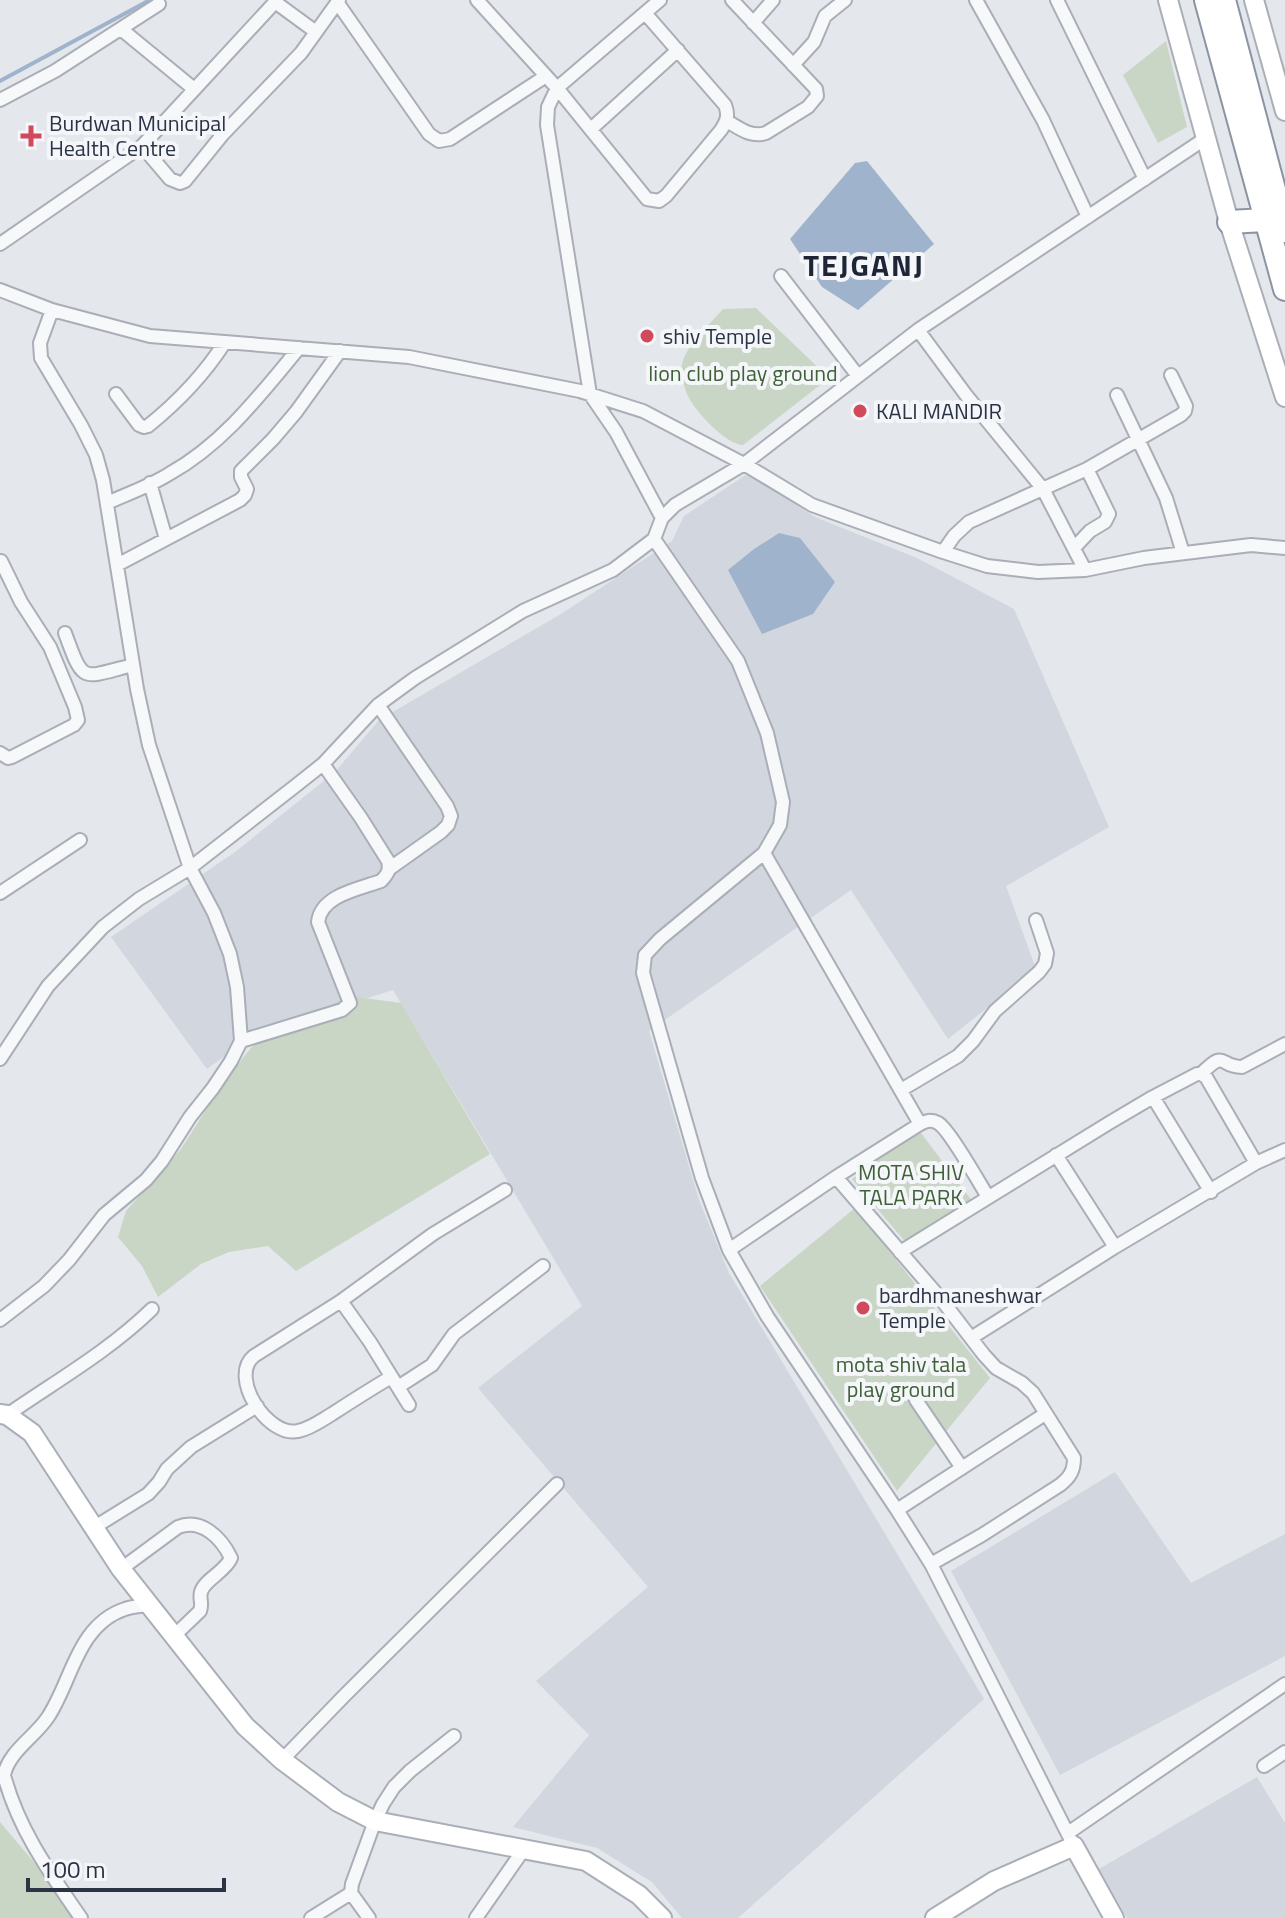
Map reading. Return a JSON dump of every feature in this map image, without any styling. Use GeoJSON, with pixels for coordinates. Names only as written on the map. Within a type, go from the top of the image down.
{"type":"FeatureCollection","features":[{"type":"Feature","properties":{"kind":"highway"},"geometry":{"type":"LineString","coordinates":[[1206,0],[1285,289]]}},
{"type":"Feature","properties":{"kind":"highway"},"geometry":{"type":"LineString","coordinates":[[1224,0],[1285,231]]}},
{"type":"Feature","properties":{"kind":"highway"},"geometry":{"type":"LineString","coordinates":[[1229,222],[1265,220]]}},
{"type":"Feature","properties":{"kind":"street"},"geometry":{"type":"LineString","coordinates":[[477,0],[557,88],[647,199],[659,201],[721,130],[728,112],[645,13]]}},
{"type":"Feature","properties":{"kind":"street"},"geometry":{"type":"LineString","coordinates":[[660,0],[557,88],[548,107],[547,125],[590,394],[616,432],[662,518]]}},
{"type":"Feature","properties":{"kind":"street"},"geometry":{"type":"LineString","coordinates":[[727,121],[759,135],[808,107],[817,96],[816,89],[732,0]]}},
{"type":"Feature","properties":{"kind":"street"},"geometry":{"type":"LineString","coordinates":[[753,23],[773,0]]}},
{"type":"Feature","properties":{"kind":"street"},"geometry":{"type":"LineString","coordinates":[[793,65],[814,42],[825,16],[845,0]]}},
{"type":"Feature","properties":{"kind":"street"},"geometry":{"type":"LineString","coordinates":[[976,0],[1043,120],[1088,217]]}},
{"type":"Feature","properties":{"kind":"street"},"geometry":{"type":"LineString","coordinates":[[1057,0],[1145,179]]}},
{"type":"Feature","properties":{"kind":"street"},"geometry":{"type":"LineString","coordinates":[[1168,0],[1229,222],[1285,397]]}},
{"type":"Feature","properties":{"kind":"street"},"geometry":{"type":"LineString","coordinates":[[1254,0],[1280,76],[1285,111]]}},
{"type":"Feature","properties":{"kind":"street"},"geometry":{"type":"LineString","coordinates":[[0,244],[142,146],[276,1],[316,32]]}},
{"type":"Feature","properties":{"kind":"street"},"geometry":{"type":"LineString","coordinates":[[142,146],[170,179],[180,183],[185,181],[223,134],[301,53],[338,1],[429,134],[439,141],[450,139],[546,76]]}},
{"type":"Feature","properties":{"kind":"street"},"geometry":{"type":"LineString","coordinates":[[0,100],[55,71],[159,4]]}},
{"type":"Feature","properties":{"kind":"street"},"geometry":{"type":"LineString","coordinates":[[121,29],[194,89]]}},
{"type":"Feature","properties":{"kind":"street"},"geometry":{"type":"LineString","coordinates":[[591,129],[678,50]]}},
{"type":"Feature","properties":{"kind":"street"},"geometry":{"type":"LineString","coordinates":[[0,1059],[48,986],[103,927],[139,899],[190,868],[323,764],[378,705],[425,671],[523,611],[613,570],[654,539],[662,518],[675,505],[744,464],[918,330],[1206,138]]}},
{"type":"Feature","properties":{"kind":"street"},"geometry":{"type":"LineString","coordinates":[[781,276],[858,376]]}},
{"type":"Feature","properties":{"kind":"street"},"geometry":{"type":"LineString","coordinates":[[0,290],[52,310],[150,336],[409,357],[590,394],[643,411],[744,464],[812,505],[987,566],[1038,572],[1085,570],[1144,558],[1251,545],[1285,548]]}},
{"type":"Feature","properties":{"kind":"street"},"geometry":{"type":"LineString","coordinates":[[0,1320],[44,1286],[104,1215],[146,1180],[219,1079],[241,1041],[237,987],[230,954],[214,913],[190,868],[149,745],[96,455],[41,358],[40,343],[52,310]]}},
{"type":"Feature","properties":{"kind":"street"},"geometry":{"type":"LineString","coordinates":[[918,330],[966,395],[1043,489],[1085,570]]}},
{"type":"Feature","properties":{"kind":"street"},"geometry":{"type":"LineString","coordinates":[[116,394],[139,425],[148,426],[196,382],[225,342]]}},
{"type":"Feature","properties":{"kind":"street"},"geometry":{"type":"LineString","coordinates":[[107,503],[169,475],[199,455],[228,430],[299,348]]}},
{"type":"Feature","properties":{"kind":"street"},"geometry":{"type":"LineString","coordinates":[[117,565],[240,500],[247,489],[241,471],[296,412],[340,351]]}},
{"type":"Feature","properties":{"kind":"street"},"geometry":{"type":"LineString","coordinates":[[943,552],[969,522],[1087,469],[1185,411],[1185,402],[1171,375]]}},
{"type":"Feature","properties":{"kind":"street"},"geometry":{"type":"LineString","coordinates":[[1117,395],[1166,498],[1183,553]]}},
{"type":"Feature","properties":{"kind":"street"},"geometry":{"type":"LineString","coordinates":[[1074,548],[1090,531],[1105,522],[1109,514],[1087,469]]}},
{"type":"Feature","properties":{"kind":"street"},"geometry":{"type":"LineString","coordinates":[[150,483],[166,539]]}},
{"type":"Feature","properties":{"kind":"street"},"geometry":{"type":"LineString","coordinates":[[654,539],[738,661],[767,733],[783,802],[780,825],[764,853],[645,955],[643,973],[702,1178],[729,1250],[767,1316],[931,1564],[1114,1918]]}},
{"type":"Feature","properties":{"kind":"street"},"geometry":{"type":"LineString","coordinates":[[0,549],[0,562],[50,647],[78,720],[74,725],[12,757],[4,757],[0,753]]}},
{"type":"Feature","properties":{"kind":"street"},"geometry":{"type":"LineString","coordinates":[[65,633],[76,664],[86,674],[133,665]]}},
{"type":"Feature","properties":{"kind":"street"},"geometry":{"type":"LineString","coordinates":[[378,705],[451,816],[441,832],[389,869]]}},
{"type":"Feature","properties":{"kind":"street"},"geometry":{"type":"LineString","coordinates":[[241,1041],[342,1010],[350,1003],[318,922],[319,913],[330,900],[381,881],[389,869],[388,861],[361,818],[323,764]]}},
{"type":"Feature","properties":{"kind":"street"},"geometry":{"type":"LineString","coordinates":[[0,893],[80,840]]}},
{"type":"Feature","properties":{"kind":"street"},"geometry":{"type":"LineString","coordinates":[[764,853],[920,1124]]}},
{"type":"Feature","properties":{"kind":"street"},"geometry":{"type":"LineString","coordinates":[[901,1090],[958,1056],[995,1011],[1039,972],[1045,964],[1047,953],[1036,920]]}},
{"type":"Feature","properties":{"kind":"street"},"geometry":{"type":"LineString","coordinates":[[900,1252],[1153,1097],[1201,1074],[1217,1060],[1242,1067],[1285,1044]]}},
{"type":"Feature","properties":{"kind":"street"},"geometry":{"type":"LineString","coordinates":[[1201,1074],[1206,1077],[1256,1163]]}},
{"type":"Feature","properties":{"kind":"street"},"geometry":{"type":"LineString","coordinates":[[1153,1097],[1211,1192]]}},
{"type":"Feature","properties":{"kind":"street"},"geometry":{"type":"LineString","coordinates":[[729,1250],[836,1177],[929,1120],[942,1125],[988,1197]]}},
{"type":"Feature","properties":{"kind":"street"},"geometry":{"type":"LineString","coordinates":[[971,1338],[1115,1247],[1256,1163],[1285,1150]]}},
{"type":"Feature","properties":{"kind":"street"},"geometry":{"type":"LineString","coordinates":[[1056,1155],[1115,1247]]}},
{"type":"Feature","properties":{"kind":"street"},"geometry":{"type":"LineString","coordinates":[[836,1177],[996,1368],[1033,1393],[1074,1458],[1074,1469],[1068,1478],[982,1535],[931,1564]]}},
{"type":"Feature","properties":{"kind":"street"},"geometry":{"type":"LineString","coordinates":[[505,1190],[433,1234],[341,1301],[249,1360],[244,1375],[257,1406],[277,1428],[289,1432],[314,1425],[432,1365],[454,1334],[543,1266]]}},
{"type":"Feature","properties":{"kind":"street"},"geometry":{"type":"LineString","coordinates":[[341,1301],[409,1405]]}},
{"type":"Feature","properties":{"kind":"street"},"geometry":{"type":"LineString","coordinates":[[152,1309],[114,1342],[3,1414],[32,1433],[121,1569],[245,1726],[282,1760],[338,1802],[375,1821],[586,1861],[639,1895],[662,1918]]}},
{"type":"Feature","properties":{"kind":"street"},"geometry":{"type":"LineString","coordinates":[[916,1400],[962,1468]]}},
{"type":"Feature","properties":{"kind":"street"},"geometry":{"type":"LineString","coordinates":[[93,1528],[148,1494],[167,1469],[191,1447],[257,1406]]}},
{"type":"Feature","properties":{"kind":"street"},"geometry":{"type":"LineString","coordinates":[[897,1510],[1045,1414]]}},
{"type":"Feature","properties":{"kind":"street"},"geometry":{"type":"LineString","coordinates":[[282,1760],[557,1484]]}},
{"type":"Feature","properties":{"kind":"street"},"geometry":{"type":"LineString","coordinates":[[121,1569],[186,1524],[204,1527],[229,1553],[231,1558],[226,1567],[203,1588],[200,1611],[174,1636]]}},
{"type":"Feature","properties":{"kind":"street"},"geometry":{"type":"LineString","coordinates":[[81,1918],[36,1851],[21,1822],[4,1775],[11,1758],[48,1718],[85,1642],[104,1620],[124,1609],[149,1605]]}},
{"type":"Feature","properties":{"kind":"street"},"geometry":{"type":"LineString","coordinates":[[935,1918],[1071,1839],[1285,1684]]}},
{"type":"Feature","properties":{"kind":"street"},"geometry":{"type":"LineString","coordinates":[[369,1918],[351,1893],[375,1821],[394,1787],[454,1736]]}},
{"type":"Feature","properties":{"kind":"street"},"geometry":{"type":"LineString","coordinates":[[1264,1766],[1285,1752]]}},
{"type":"Feature","properties":{"kind":"street"},"geometry":{"type":"LineString","coordinates":[[476,1918],[524,1849]]}},
{"type":"Feature","properties":{"kind":"street"},"geometry":{"type":"LineString","coordinates":[[311,1918],[351,1893]]}},
{"type":"Feature","properties":{"kind":"shaded area"},"geometry":{"type":"Polygon","coordinates":[[[747,474],[815,517],[917,558],[1014,609],[1109,827],[1006,886],[1036,969],[948,1039],[851,890],[649,1031],[699,1200],[729,1273],[984,1699],[738,1918],[682,1918],[652,1882],[597,1848],[513,1827],[589,1735],[536,1681],[648,1587],[478,1388],[582,1306],[393,990],[255,1034],[207,1069],[111,937],[235,852],[335,772],[379,720],[561,614],[672,541],[684,516],[747,474]]]}},
{"type":"Feature","properties":{"kind":"shaded area"},"geometry":{"type":"Polygon","coordinates":[[[1115,1472],[1191,1583],[1285,1534],[1285,1656],[1060,1775],[951,1571],[1115,1472]]]}},
{"type":"Feature","properties":{"kind":"shaded area"},"geometry":{"type":"Polygon","coordinates":[[[1257,1777],[1285,1823],[1285,1918],[1127,1918],[1099,1869],[1257,1777]]]}},
{"type":"Feature","properties":{"kind":"green space"},"geometry":{"type":"Polygon","coordinates":[[[1166,41],[1187,127],[1158,143],[1123,75],[1166,41]]]}},
{"type":"Feature","properties":{"kind":"green space","name":"lion club play ground"},"geometry":{"type":"Polygon","coordinates":[[[756,308],[829,378],[743,445],[720,433],[697,410],[685,389],[682,365],[693,344],[723,309],[756,308]]]}},
{"type":"Feature","properties":{"kind":"green space"},"geometry":{"type":"Polygon","coordinates":[[[349,996],[401,1003],[490,1154],[296,1271],[268,1246],[229,1252],[201,1264],[158,1297],[142,1266],[118,1237],[126,1211],[181,1149],[225,1080],[255,1043],[349,996]]]}},
{"type":"Feature","properties":{"kind":"green space","name":"MOTA SHIV TALA PARK"},"geometry":{"type":"Polygon","coordinates":[[[918,1129],[973,1202],[908,1245],[852,1179],[918,1129]]]}},
{"type":"Feature","properties":{"kind":"green space","name":"mota shiv tala play ground"},"geometry":{"type":"Polygon","coordinates":[[[855,1208],[990,1378],[897,1491],[760,1286],[855,1208]]]}},
{"type":"Feature","properties":{"kind":"green space"},"geometry":{"type":"Polygon","coordinates":[[[0,1822],[81,1918],[0,1918],[0,1822]]]}},
{"type":"Feature","properties":{"kind":"water"},"geometry":{"type":"Polygon","coordinates":[[[867,161],[934,244],[858,310],[822,287],[790,239],[855,163],[867,161]]]}},
{"type":"Feature","properties":{"kind":"water"},"geometry":{"type":"Polygon","coordinates":[[[779,533],[800,538],[835,582],[813,614],[762,634],[728,570],[779,533]]]}},
{"type":"Feature","properties":{"kind":"waterway"},"geometry":{"type":"LineString","coordinates":[[0,81],[150,0]]}},
{"type":"Feature","properties":{"kind":"place","name":"Burdwan Municipal Health Centre"},"geometry":{"type":"Point","coordinates":[31,136]}},
{"type":"Feature","properties":{"kind":"place","name":"shiv Temple"},"geometry":{"type":"Point","coordinates":[647,336]}},
{"type":"Feature","properties":{"kind":"place","name":"KALI MANDIR"},"geometry":{"type":"Point","coordinates":[860,411]}},
{"type":"Feature","properties":{"kind":"place","name":"bardhmaneshwar Temple"},"geometry":{"type":"Point","coordinates":[863,1308]}},
{"type":"Feature","properties":{"kind":"district","name":"TEJGANJ"},"geometry":{"type":"Point","coordinates":[864,266]}}]}
